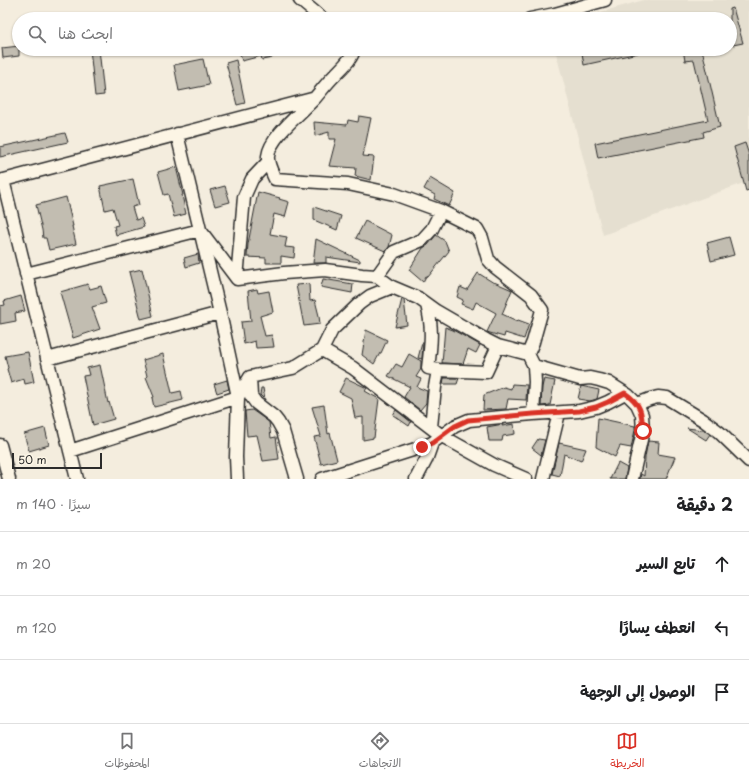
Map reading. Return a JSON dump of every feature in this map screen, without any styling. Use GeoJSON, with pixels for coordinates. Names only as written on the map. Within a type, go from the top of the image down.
{"type":"FeatureCollection","features":[{"type":"Feature","properties":{"kind":"street"},"geometry":{"type":"LineString","coordinates":[[300,0],[315,12]]}},
{"type":"Feature","properties":{"kind":"street"},"geometry":{"type":"LineString","coordinates":[[562,12],[605,0]]}},
{"type":"Feature","properties":{"kind":"street"},"geometry":{"type":"LineString","coordinates":[[352,56],[314,99],[286,126],[271,146],[268,155],[268,162],[275,179],[348,184],[394,194],[441,211],[477,229],[482,238],[488,259],[495,267],[531,295],[542,310],[528,354]]}},
{"type":"Feature","properties":{"kind":"street"},"geometry":{"type":"LineString","coordinates":[[77,479],[1,180],[314,99]]}},
{"type":"Feature","properties":{"kind":"street"},"geometry":{"type":"LineString","coordinates":[[177,134],[220,313],[238,398],[236,457],[237,479]]}},
{"type":"Feature","properties":{"kind":"street"},"geometry":{"type":"LineString","coordinates":[[237,279],[244,197],[252,179],[268,162]]}},
{"type":"Feature","properties":{"kind":"street"},"geometry":{"type":"LineString","coordinates":[[378,276],[394,252],[422,240],[432,229],[441,211]]}},
{"type":"Feature","properties":{"kind":"street"},"geometry":{"type":"LineString","coordinates":[[26,274],[200,230]]}},
{"type":"Feature","properties":{"kind":"street"},"geometry":{"type":"LineString","coordinates":[[200,230],[237,279]]}},
{"type":"Feature","properties":{"kind":"street"},"geometry":{"type":"LineString","coordinates":[[237,279],[325,270],[378,276],[392,287],[418,298],[436,311],[486,340],[498,346],[528,354],[534,366],[535,382],[533,414]]}},
{"type":"Feature","properties":{"kind":"street"},"geometry":{"type":"LineString","coordinates":[[70,450],[238,398],[250,377],[293,368],[322,350],[332,330],[359,304],[370,296],[392,287]]}},
{"type":"Feature","properties":{"kind":"street"},"geometry":{"type":"LineString","coordinates":[[427,304],[432,331],[428,368],[438,370],[486,372],[498,346]]}},
{"type":"Feature","properties":{"kind":"street"},"geometry":{"type":"LineString","coordinates":[[47,358],[220,313]]}},
{"type":"Feature","properties":{"kind":"street"},"geometry":{"type":"LineString","coordinates":[[322,350],[354,368],[442,436],[494,464],[526,479]]}},
{"type":"Feature","properties":{"kind":"street"},"geometry":{"type":"LineString","coordinates":[[534,366],[580,379],[590,378],[609,383],[625,393],[637,404],[642,415],[643,431],[632,479]]}},
{"type":"Feature","properties":{"kind":"street"},"geometry":{"type":"LineString","coordinates":[[431,427],[438,370]]}},
{"type":"Feature","properties":{"kind":"street"},"geometry":{"type":"LineString","coordinates":[[250,377],[251,396],[256,403],[274,417],[283,431],[297,479]]}},
{"type":"Feature","properties":{"kind":"street"},"geometry":{"type":"LineString","coordinates":[[322,479],[432,443],[455,426],[468,420],[579,411],[596,407],[625,393]]}},
{"type":"Feature","properties":{"kind":"street"},"geometry":{"type":"LineString","coordinates":[[637,404],[658,397],[667,398],[703,420],[719,432],[749,461]]}},
{"type":"Feature","properties":{"kind":"street"},"geometry":{"type":"LineString","coordinates":[[543,479],[558,413]]}},
{"type":"Feature","properties":{"kind":"street"},"geometry":{"type":"LineString","coordinates":[[416,479],[426,460],[432,443]]}},
{"type":"Feature","properties":{"kind":"street"},"geometry":{"type":"LineString","coordinates":[[0,446],[9,479]]}},
{"type":"Feature","properties":{"kind":"shaded area"},"geometry":{"type":"Polygon","coordinates":[[[644,0],[749,0],[749,181],[603,235],[557,56],[737,56],[737,12],[601,12],[644,0]]]}},
{"type":"Feature","properties":{"kind":"building"},"geometry":{"type":"Polygon","coordinates":[[[733,8],[734,12],[730,12],[730,9],[733,8]]]}},
{"type":"Feature","properties":{"kind":"building"},"geometry":{"type":"Polygon","coordinates":[[[737,22],[743,43],[737,44],[737,22]]]}},
{"type":"Feature","properties":{"kind":"building"},"geometry":{"type":"Polygon","coordinates":[[[12,47],[12,56],[19,56],[3,58],[2,48],[12,47]]]}},
{"type":"Feature","properties":{"kind":"building"},"geometry":{"type":"Polygon","coordinates":[[[91,56],[100,56],[104,95],[95,96],[91,56]]]}},
{"type":"Feature","properties":{"kind":"building"},"geometry":{"type":"Polygon","coordinates":[[[240,56],[261,56],[242,61],[240,56]]]}},
{"type":"Feature","properties":{"kind":"building"},"geometry":{"type":"Polygon","coordinates":[[[261,56],[272,56],[272,58],[262,60],[261,56]]]}},
{"type":"Feature","properties":{"kind":"building"},"geometry":{"type":"Polygon","coordinates":[[[582,56],[624,56],[584,65],[582,56]]]}},
{"type":"Feature","properties":{"kind":"building"},"geometry":{"type":"Polygon","coordinates":[[[684,56],[704,56],[720,127],[703,132],[704,137],[598,158],[595,143],[708,120],[694,60],[685,61],[684,56]]]}},
{"type":"Feature","properties":{"kind":"building"},"geometry":{"type":"Polygon","coordinates":[[[203,59],[209,85],[179,91],[174,65],[203,59]]]}},
{"type":"Feature","properties":{"kind":"building"},"geometry":{"type":"Polygon","coordinates":[[[236,60],[245,103],[237,105],[226,63],[236,60]]]}},
{"type":"Feature","properties":{"kind":"building"},"geometry":{"type":"Polygon","coordinates":[[[359,116],[371,118],[363,156],[374,157],[371,180],[355,176],[356,168],[329,166],[336,139],[329,139],[329,132],[315,136],[314,122],[347,125],[348,120],[358,122],[359,116]]]}},
{"type":"Feature","properties":{"kind":"building"},"geometry":{"type":"Polygon","coordinates":[[[65,133],[68,142],[0,157],[0,147],[65,133]]]}},
{"type":"Feature","properties":{"kind":"building"},"geometry":{"type":"Polygon","coordinates":[[[745,143],[749,155],[749,190],[746,191],[734,147],[745,143]]]}},
{"type":"Feature","properties":{"kind":"building"},"geometry":{"type":"Polygon","coordinates":[[[176,167],[186,214],[174,217],[168,194],[164,195],[158,172],[176,167]]]}},
{"type":"Feature","properties":{"kind":"building"},"geometry":{"type":"Polygon","coordinates":[[[430,178],[455,193],[449,206],[434,199],[435,195],[424,189],[430,178]]]}},
{"type":"Feature","properties":{"kind":"building"},"geometry":{"type":"Polygon","coordinates":[[[133,179],[139,205],[132,207],[136,220],[141,218],[144,227],[116,235],[114,226],[118,225],[113,208],[105,210],[100,186],[133,179]]]}},
{"type":"Feature","properties":{"kind":"building"},"geometry":{"type":"Polygon","coordinates":[[[225,186],[230,202],[215,206],[210,190],[225,186]]]}},
{"type":"Feature","properties":{"kind":"building"},"geometry":{"type":"Polygon","coordinates":[[[258,192],[289,202],[285,217],[274,214],[270,234],[287,237],[285,247],[295,248],[294,258],[281,256],[281,263],[266,263],[266,258],[247,257],[258,192]]]}},
{"type":"Feature","properties":{"kind":"building"},"geometry":{"type":"Polygon","coordinates":[[[66,197],[76,244],[49,250],[46,238],[43,238],[36,205],[66,197]]]}},
{"type":"Feature","properties":{"kind":"building"},"geometry":{"type":"Polygon","coordinates":[[[314,207],[341,216],[337,230],[314,220],[314,207]]]}},
{"type":"Feature","properties":{"kind":"building"},"geometry":{"type":"Polygon","coordinates":[[[365,221],[392,235],[389,247],[385,251],[356,238],[365,221]]]}},
{"type":"Feature","properties":{"kind":"building"},"geometry":{"type":"Polygon","coordinates":[[[436,235],[445,241],[449,251],[428,277],[426,276],[423,282],[409,270],[423,248],[428,245],[436,235]]]}},
{"type":"Feature","properties":{"kind":"building"},"geometry":{"type":"Polygon","coordinates":[[[729,237],[734,255],[711,261],[707,243],[729,237]]]}},
{"type":"Feature","properties":{"kind":"building"},"geometry":{"type":"Polygon","coordinates":[[[316,239],[360,260],[360,262],[326,257],[326,263],[313,263],[316,239]]]}},
{"type":"Feature","properties":{"kind":"building"},"geometry":{"type":"Polygon","coordinates":[[[198,254],[199,263],[186,267],[184,258],[198,254]]]}},
{"type":"Feature","properties":{"kind":"building"},"geometry":{"type":"Polygon","coordinates":[[[142,269],[153,316],[141,319],[129,272],[142,269]]]}},
{"type":"Feature","properties":{"kind":"building"},"geometry":{"type":"Polygon","coordinates":[[[478,273],[494,283],[512,290],[502,314],[517,321],[518,320],[529,324],[524,339],[505,333],[504,337],[487,332],[496,313],[476,302],[473,309],[461,304],[463,300],[457,297],[460,287],[467,290],[478,273]]]}},
{"type":"Feature","properties":{"kind":"building"},"geometry":{"type":"Polygon","coordinates":[[[323,279],[353,284],[352,293],[321,287],[323,279]]]}},
{"type":"Feature","properties":{"kind":"building"},"geometry":{"type":"Polygon","coordinates":[[[88,284],[90,289],[101,286],[106,303],[92,307],[100,329],[73,338],[60,292],[88,284]]]}},
{"type":"Feature","properties":{"kind":"building"},"geometry":{"type":"Polygon","coordinates":[[[309,284],[310,301],[315,300],[320,324],[304,326],[296,285],[309,284]]]}},
{"type":"Feature","properties":{"kind":"building"},"geometry":{"type":"Polygon","coordinates":[[[257,289],[258,293],[269,291],[273,312],[260,316],[265,336],[272,335],[274,347],[256,348],[255,341],[244,344],[241,322],[251,321],[248,291],[257,289]]]}},
{"type":"Feature","properties":{"kind":"building"},"geometry":{"type":"Polygon","coordinates":[[[21,296],[25,311],[15,313],[16,321],[0,324],[0,306],[5,305],[4,301],[21,296]]]}},
{"type":"Feature","properties":{"kind":"building"},"geometry":{"type":"Polygon","coordinates":[[[402,299],[404,300],[407,325],[395,327],[402,299]]]}},
{"type":"Feature","properties":{"kind":"building"},"geometry":{"type":"Polygon","coordinates":[[[445,327],[480,345],[476,353],[468,349],[463,364],[442,363],[445,327]]]}},
{"type":"Feature","properties":{"kind":"building"},"geometry":{"type":"Polygon","coordinates":[[[366,330],[387,340],[374,364],[362,355],[366,330]]]}},
{"type":"Feature","properties":{"kind":"building"},"geometry":{"type":"Polygon","coordinates":[[[423,343],[422,359],[418,358],[423,343]]]}},
{"type":"Feature","properties":{"kind":"building"},"geometry":{"type":"Polygon","coordinates":[[[28,352],[34,382],[25,384],[24,379],[11,383],[5,356],[28,352]]]}},
{"type":"Feature","properties":{"kind":"building"},"geometry":{"type":"Polygon","coordinates":[[[163,354],[172,393],[181,391],[183,400],[154,407],[152,398],[154,397],[146,377],[143,360],[163,354]]]}},
{"type":"Feature","properties":{"kind":"building"},"geometry":{"type":"Polygon","coordinates":[[[409,354],[421,361],[421,369],[416,377],[421,379],[417,387],[427,391],[426,403],[420,410],[404,397],[410,387],[388,376],[396,364],[402,367],[409,354]]]}},
{"type":"Feature","properties":{"kind":"building"},"geometry":{"type":"Polygon","coordinates":[[[100,365],[108,403],[109,402],[114,419],[93,425],[83,376],[89,375],[87,368],[100,365]]]}},
{"type":"Feature","properties":{"kind":"building"},"geometry":{"type":"Polygon","coordinates":[[[346,378],[367,388],[365,391],[379,399],[374,438],[363,440],[363,417],[355,418],[351,398],[339,392],[346,378]]]}},
{"type":"Feature","properties":{"kind":"building"},"geometry":{"type":"Polygon","coordinates":[[[444,378],[459,378],[457,384],[443,384],[444,378]]]}},
{"type":"Feature","properties":{"kind":"building"},"geometry":{"type":"Polygon","coordinates":[[[544,379],[555,381],[550,405],[541,406],[542,387],[544,379]]]}},
{"type":"Feature","properties":{"kind":"building"},"geometry":{"type":"Polygon","coordinates":[[[227,380],[229,389],[217,393],[214,384],[227,380]]]}},
{"type":"Feature","properties":{"kind":"building"},"geometry":{"type":"Polygon","coordinates":[[[512,384],[527,385],[526,400],[508,399],[506,409],[483,410],[484,395],[504,387],[511,389],[512,384]]]}},
{"type":"Feature","properties":{"kind":"building"},"geometry":{"type":"Polygon","coordinates":[[[581,386],[599,390],[597,399],[590,401],[578,399],[581,386]]]}},
{"type":"Feature","properties":{"kind":"building"},"geometry":{"type":"Polygon","coordinates":[[[261,388],[263,388],[265,400],[260,395],[261,388]]]}},
{"type":"Feature","properties":{"kind":"building"},"geometry":{"type":"Polygon","coordinates":[[[324,405],[328,434],[330,433],[337,460],[321,464],[314,437],[321,436],[312,407],[324,405]]]}},
{"type":"Feature","properties":{"kind":"building"},"geometry":{"type":"Polygon","coordinates":[[[252,410],[269,422],[271,438],[276,437],[279,459],[263,461],[257,435],[247,436],[245,411],[252,410]]]}},
{"type":"Feature","properties":{"kind":"building"},"geometry":{"type":"Polygon","coordinates":[[[396,410],[411,422],[409,426],[393,415],[396,410]]]}},
{"type":"Feature","properties":{"kind":"building"},"geometry":{"type":"Polygon","coordinates":[[[598,418],[635,426],[631,448],[620,446],[615,457],[596,447],[598,418]]]}},
{"type":"Feature","properties":{"kind":"building"},"geometry":{"type":"Polygon","coordinates":[[[503,424],[502,426],[514,424],[515,434],[503,436],[502,441],[489,441],[487,427],[503,424]]]}},
{"type":"Feature","properties":{"kind":"building"},"geometry":{"type":"Polygon","coordinates":[[[45,428],[49,445],[29,451],[24,434],[45,428]]]}},
{"type":"Feature","properties":{"kind":"building"},"geometry":{"type":"Polygon","coordinates":[[[687,428],[703,430],[710,434],[706,440],[687,428]]]}},
{"type":"Feature","properties":{"kind":"building"},"geometry":{"type":"Polygon","coordinates":[[[538,439],[545,440],[541,455],[532,448],[538,439]]]}},
{"type":"Feature","properties":{"kind":"building"},"geometry":{"type":"Polygon","coordinates":[[[648,441],[659,442],[658,454],[675,457],[666,479],[640,479],[641,474],[644,476],[648,441]]]}},
{"type":"Feature","properties":{"kind":"building"},"geometry":{"type":"Polygon","coordinates":[[[559,443],[586,449],[581,461],[564,454],[560,476],[552,474],[559,443]]]}},
{"type":"Feature","properties":{"kind":"building"},"geometry":{"type":"Polygon","coordinates":[[[618,463],[627,468],[625,479],[610,479],[618,463]]]}},
{"type":"Feature","properties":{"kind":"route"},"geometry":{"type":"LineString","coordinates":[[422,447],[432,443],[455,426],[468,420],[579,411],[596,407],[625,393],[637,404],[642,415],[643,431]]}}]}
